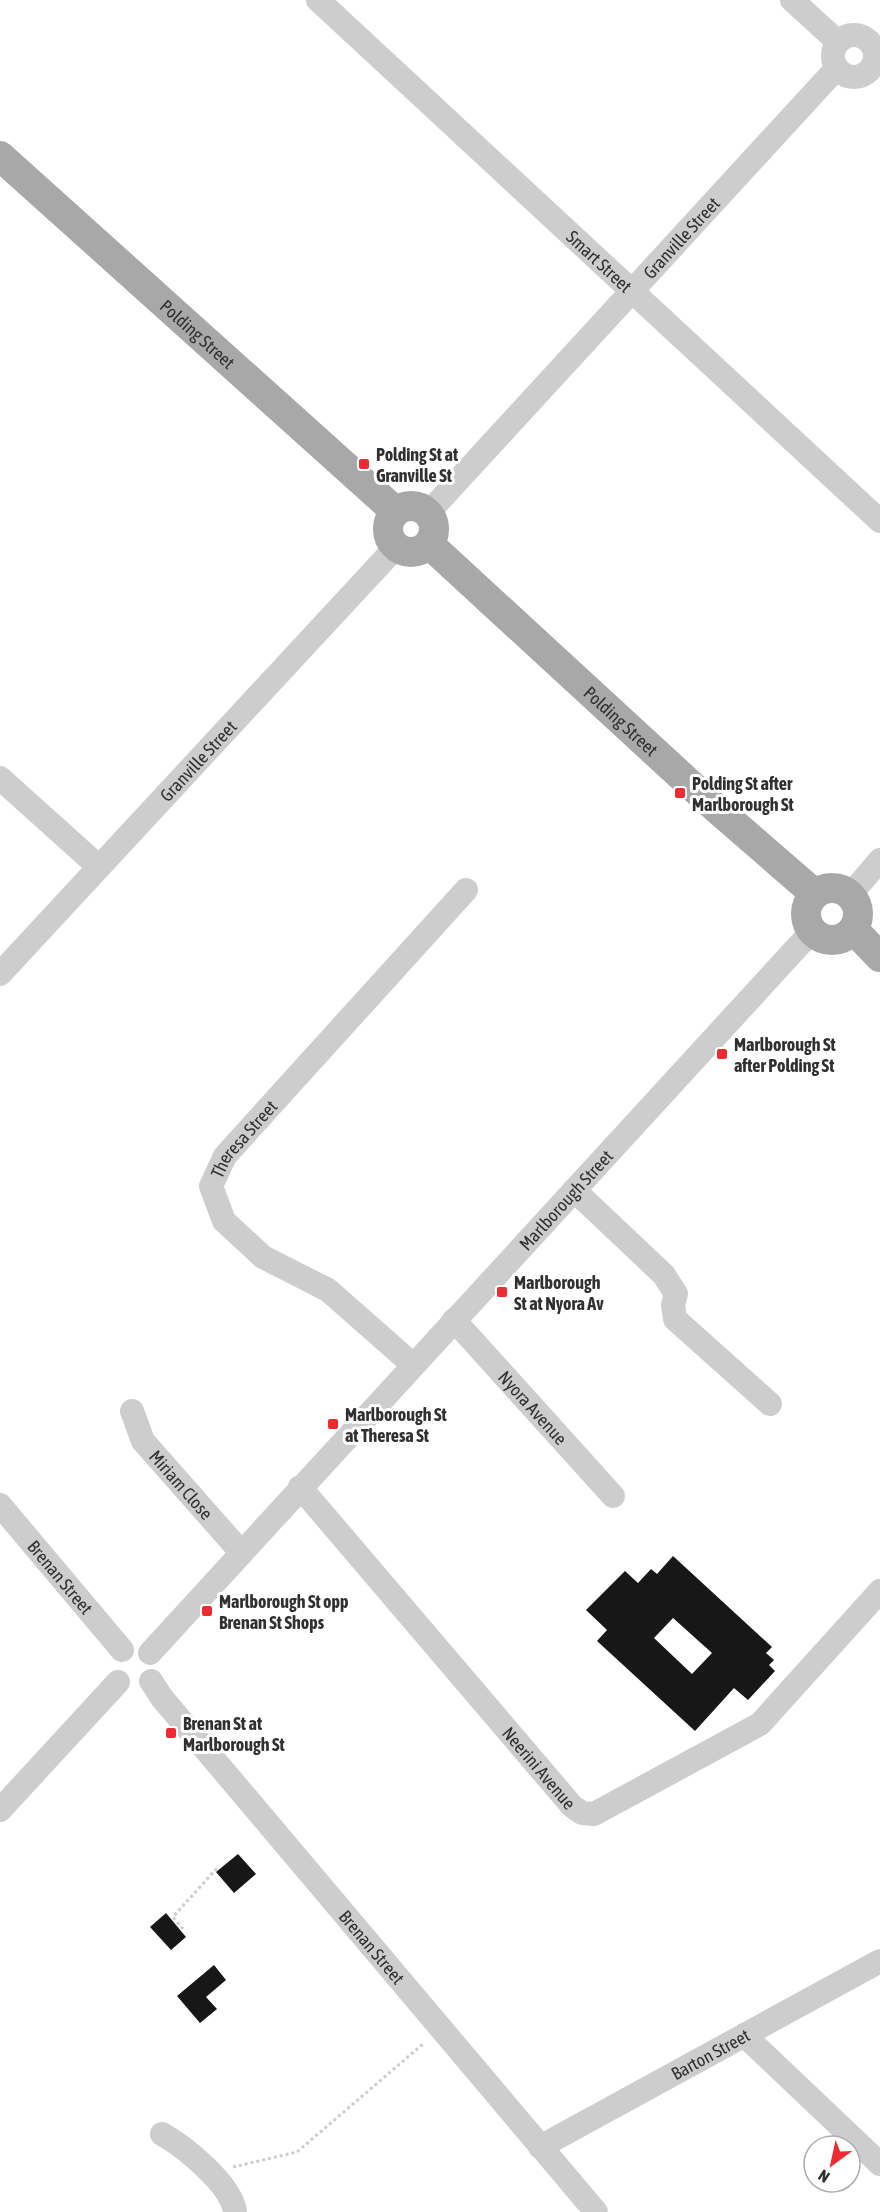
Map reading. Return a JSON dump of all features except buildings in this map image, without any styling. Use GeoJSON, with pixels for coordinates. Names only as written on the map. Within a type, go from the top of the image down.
{"type":"FeatureCollection","features":[{"type":"Feature","properties":{"kind":"main road","name":"Polding Street"},"geometry":{"type":"LineString","coordinates":[[0,156],[395,511]]}},
{"type":"Feature","properties":{"kind":"main road"},"geometry":{"type":"LineString","coordinates":[[412,505],[428,513],[434,528],[429,544],[413,552],[396,547],[389,539],[387,529],[395,511],[412,505]]}},
{"type":"Feature","properties":{"kind":"main road","name":"Polding Street"},"geometry":{"type":"LineString","coordinates":[[429,544],[717,809],[815,894]]}},
{"type":"Feature","properties":{"kind":"main road"},"geometry":{"type":"LineString","coordinates":[[833,888],[850,894],[859,912],[854,930],[846,938],[835,941],[824,940],[814,934],[808,925],[806,914],[808,903],[815,894],[833,888]]}},
{"type":"Feature","properties":{"kind":"main road"},"geometry":{"type":"LineString","coordinates":[[854,930],[880,957]]}},
{"type":"Feature","properties":{"kind":"street","name":"Smart Street"},"geometry":{"type":"LineString","coordinates":[[318,0],[880,521]]}},
{"type":"Feature","properties":{"kind":"street"},"geometry":{"type":"LineString","coordinates":[[792,0],[838,42]]}},
{"type":"Feature","properties":{"kind":"street"},"geometry":{"type":"LineString","coordinates":[[850,35],[875,36],[875,75],[848,77],[836,69],[832,55],[838,42],[850,35]]}},
{"type":"Feature","properties":{"kind":"street","name":"Granville Street"},"geometry":{"type":"LineString","coordinates":[[428,513],[836,69]]}},
{"type":"Feature","properties":{"kind":"street","name":"Granville Street"},"geometry":{"type":"LineString","coordinates":[[0,974],[396,547]]}},
{"type":"Feature","properties":{"kind":"street"},"geometry":{"type":"LineString","coordinates":[[0,778],[99,867]]}},
{"type":"Feature","properties":{"kind":"street"},"geometry":{"type":"LineString","coordinates":[[850,894],[880,861]]}},
{"type":"Feature","properties":{"kind":"street","name":"Theresa Street"},"geometry":{"type":"LineString","coordinates":[[412,1364],[328,1290],[263,1257],[225,1221],[211,1185],[225,1156],[465,890]]}},
{"type":"Feature","properties":{"kind":"street","name":"Marlborough Street"},"geometry":{"type":"LineString","coordinates":[[150,1653],[240,1551],[412,1364],[802,942],[814,934]]}},
{"type":"Feature","properties":{"kind":"street"},"geometry":{"type":"LineString","coordinates":[[574,1190],[664,1275],[676,1294],[673,1305],[675,1319],[770,1404]]}},
{"type":"Feature","properties":{"kind":"street","name":"Nyora Avenue"},"geometry":{"type":"LineString","coordinates":[[454,1320],[612,1496]]}},
{"type":"Feature","properties":{"kind":"street","name":"Miriam Close"},"geometry":{"type":"LineString","coordinates":[[132,1411],[143,1442],[240,1551]]}},
{"type":"Feature","properties":{"kind":"street","name":"Neerini Avenue"},"geometry":{"type":"LineString","coordinates":[[300,1487],[572,1806],[582,1813],[594,1814],[760,1724],[880,1591]]}},
{"type":"Feature","properties":{"kind":"street","name":"Brenan Street"},"geometry":{"type":"LineString","coordinates":[[0,1505],[122,1650]]}},
{"type":"Feature","properties":{"kind":"street"},"geometry":{"type":"LineString","coordinates":[[134,1646],[150,1653],[156,1667],[151,1682],[142,1688],[133,1689],[118,1682],[113,1667],[122,1650],[134,1646]]}},
{"type":"Feature","properties":{"kind":"street"},"geometry":{"type":"LineString","coordinates":[[0,1810],[118,1682]]}},
{"type":"Feature","properties":{"kind":"street","name":"Brenan Street"},"geometry":{"type":"LineString","coordinates":[[151,1682],[181,1722],[596,2212]]}},
{"type":"Feature","properties":{"kind":"street","name":"Barton Street"},"geometry":{"type":"LineString","coordinates":[[540,2147],[880,1961]]}},
{"type":"Feature","properties":{"kind":"street"},"geometry":{"type":"LineString","coordinates":[[744,2035],[880,2164]]}},
{"type":"Feature","properties":{"kind":"street"},"geometry":{"type":"LineString","coordinates":[[162,2134],[190,2151],[232,2201],[235,2212]]}},
{"type":"Feature","properties":{"kind":"path"},"geometry":{"type":"LineString","coordinates":[[183,1929],[173,1917],[218,1868]]}},
{"type":"Feature","properties":{"kind":"path"},"geometry":{"type":"LineString","coordinates":[[227,2172],[234,2166],[297,2152],[423,2044]]}},
{"type":"Feature","properties":{"kind":"place","name":"Polding St at Granville St"},"geometry":{"type":"Point","coordinates":[364,464]}},
{"type":"Feature","properties":{"kind":"place","name":"Polding St after Marlborough St"},"geometry":{"type":"Point","coordinates":[680,793]}},
{"type":"Feature","properties":{"kind":"place","name":"Marlborough St after Polding St"},"geometry":{"type":"Point","coordinates":[722,1054]}},
{"type":"Feature","properties":{"kind":"place","name":"Marlborough St at Nyora Av"},"geometry":{"type":"Point","coordinates":[502,1292]}},
{"type":"Feature","properties":{"kind":"place","name":"Marlborough St at Theresa St"},"geometry":{"type":"Point","coordinates":[333,1424]}},
{"type":"Feature","properties":{"kind":"place","name":"Marlborough St opp Brenan St Shops"},"geometry":{"type":"Point","coordinates":[207,1611]}},
{"type":"Feature","properties":{"kind":"place","name":"Brenan St at Marlborough St"},"geometry":{"type":"Point","coordinates":[171,1733]}}]}
